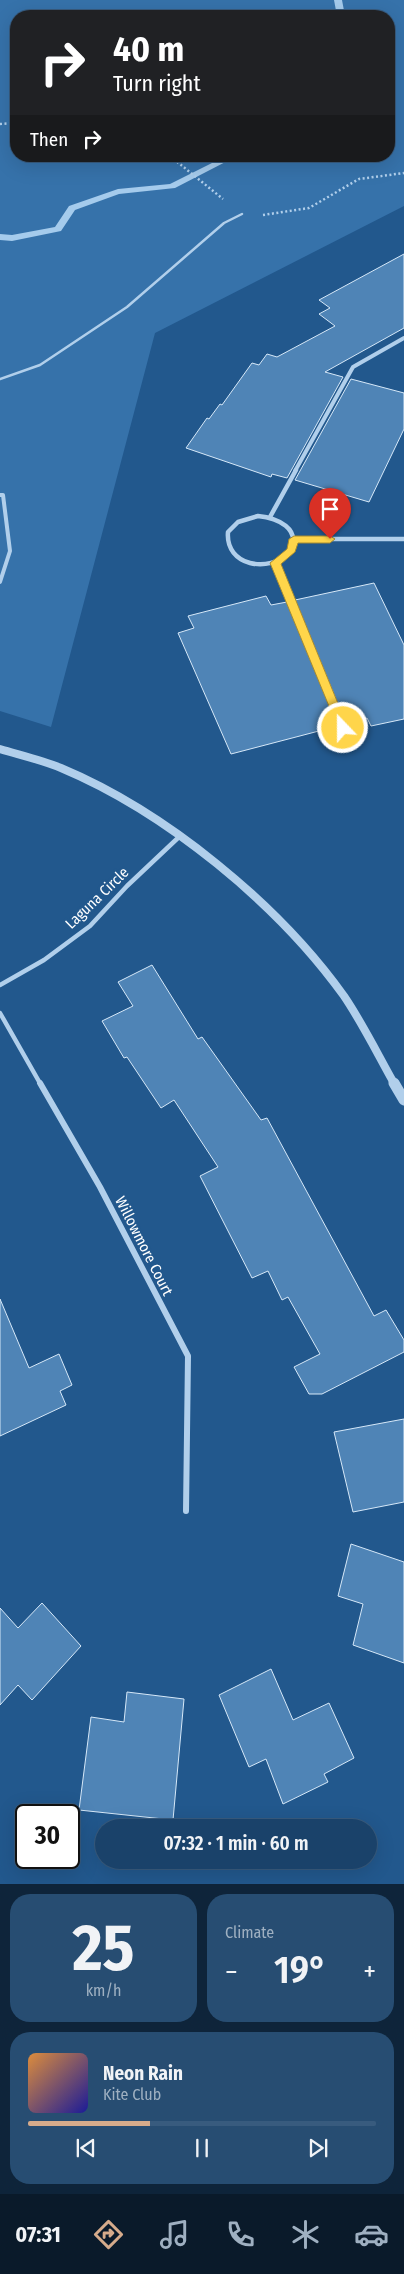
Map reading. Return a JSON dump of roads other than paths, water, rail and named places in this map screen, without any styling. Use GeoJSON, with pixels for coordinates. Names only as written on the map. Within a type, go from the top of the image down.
{"type":"FeatureCollection","features":[{"type":"Feature","properties":{"kind":"street"},"geometry":{"type":"LineString","coordinates":[[270,518],[353,367],[404,338]]}},
{"type":"Feature","properties":{"kind":"street"},"geometry":{"type":"LineString","coordinates":[[258,516],[270,518],[288,527],[294,539],[292,550],[275,563],[258,565],[244,562],[233,555],[226,543],[227,535],[232,526],[238,521],[258,516]]}},
{"type":"Feature","properties":{"kind":"street"},"geometry":{"type":"LineString","coordinates":[[294,539],[404,539]]}},
{"type":"Feature","properties":{"kind":"street"},"geometry":{"type":"LineString","coordinates":[[275,563],[343,728]]}},
{"type":"Feature","properties":{"kind":"street"},"geometry":{"type":"LineString","coordinates":[[0,749],[61,768],[126,801],[180,836],[238,883],[293,933],[344,997],[404,1100]]}},
{"type":"Feature","properties":{"kind":"street","name":"Laguna Circle"},"geometry":{"type":"LineString","coordinates":[[0,985],[44,960],[90,926],[127,886],[180,836]]}},
{"type":"Feature","properties":{"kind":"street","name":"Willowmore Court"},"geometry":{"type":"LineString","coordinates":[[0,1013],[100,1187],[188,1356],[186,1511]]}},
{"type":"Feature","properties":{"kind":"lane"},"geometry":{"type":"LineString","coordinates":[[0,379],[40,366],[127,307],[224,223],[242,214]]}},
{"type":"Feature","properties":{"kind":"lane"},"geometry":{"type":"LineString","coordinates":[[0,495],[3,495],[10,551],[0,582]]}},
{"type":"Feature","properties":{"kind":"waterway"},"geometry":{"type":"LineString","coordinates":[[338,0],[340,10]]}},
{"type":"Feature","properties":{"kind":"waterway"},"geometry":{"type":"LineString","coordinates":[[0,237],[12,238],[58,229],[72,208],[118,192],[172,186],[221,162]]}}]}
